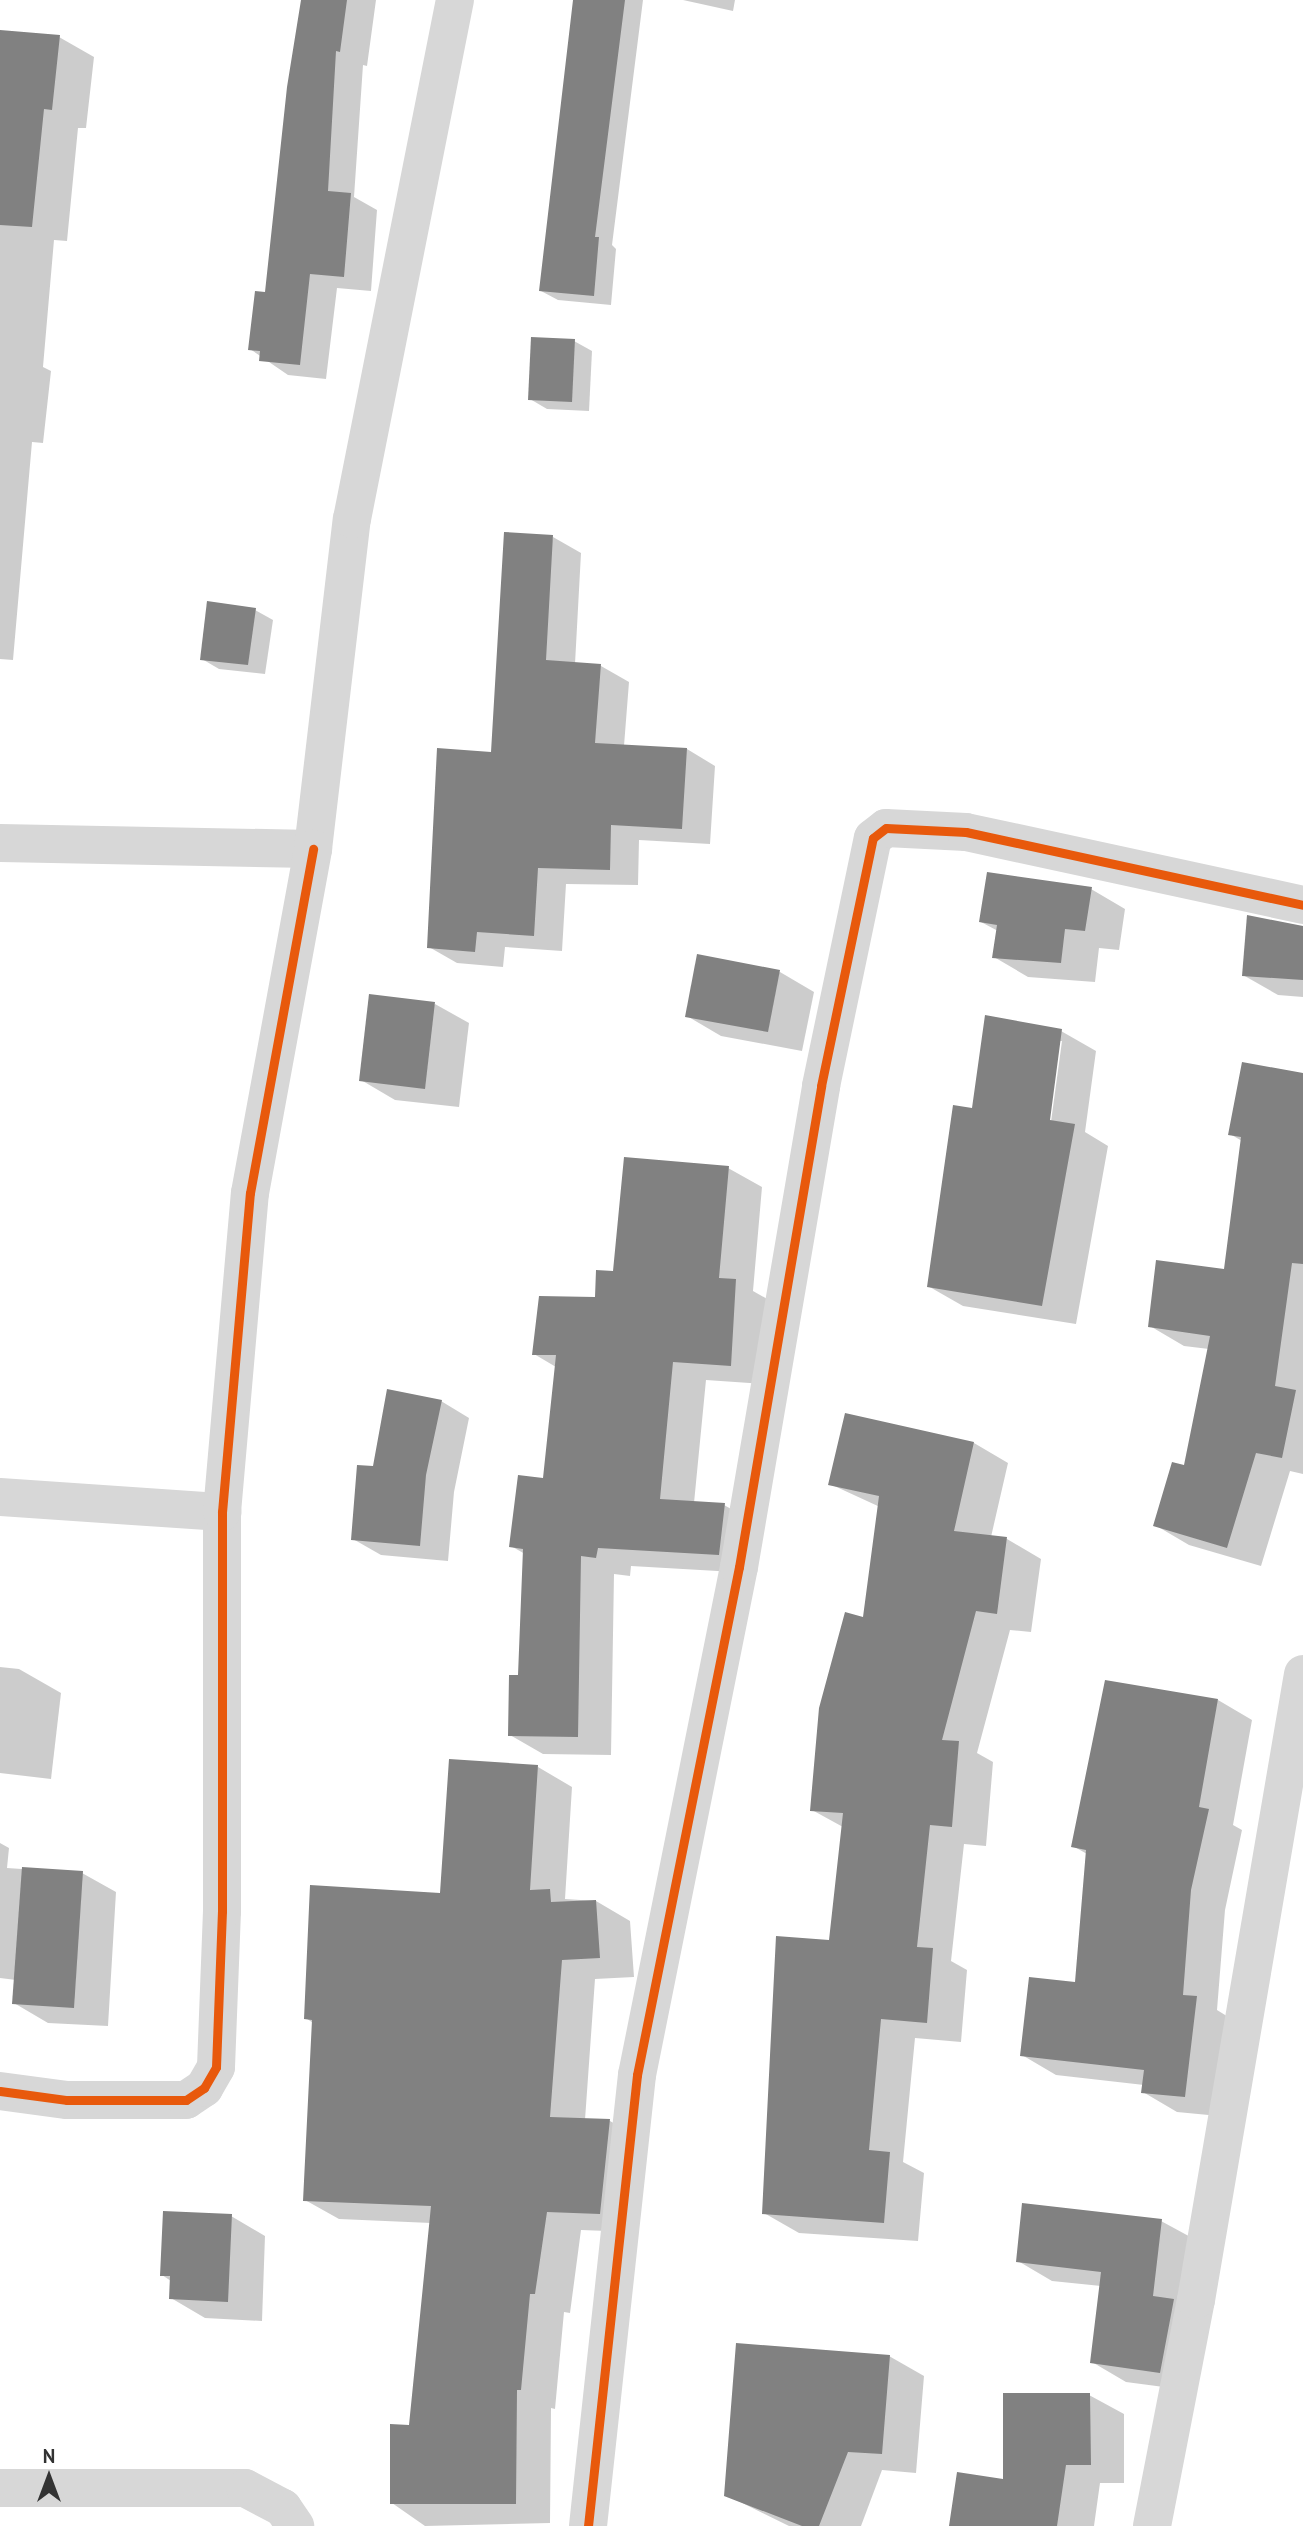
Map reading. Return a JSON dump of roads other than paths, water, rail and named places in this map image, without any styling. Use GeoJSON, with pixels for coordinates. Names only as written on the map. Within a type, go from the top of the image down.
{"type":"FeatureCollection","features":[{"type":"Feature","properties":{"kind":"street"},"geometry":{"type":"LineString","coordinates":[[0,2091],[66,2100],[186,2100],[204,2088],[216,2067],[222,1911],[222,1512],[250,1193],[313,849],[352,519],[455,0]]}},
{"type":"Feature","properties":{"kind":"street"},"geometry":{"type":"LineString","coordinates":[[588,2526],[637,2074],[739,1567],[821,1086],[873,838],[886,828],[966,832],[1201,886],[1303,905]]}},
{"type":"Feature","properties":{"kind":"street"},"geometry":{"type":"LineString","coordinates":[[0,843],[313,849]]}},
{"type":"Feature","properties":{"kind":"street"},"geometry":{"type":"LineString","coordinates":[[0,1497],[222,1512]]}},
{"type":"Feature","properties":{"kind":"street"},"geometry":{"type":"LineString","coordinates":[[1152,2526],[1198,2287],[1303,1674]]}},
{"type":"Feature","properties":{"kind":"street"},"geometry":{"type":"LineString","coordinates":[[0,2488],[245,2488],[283,2508],[295,2526]]}}]}
